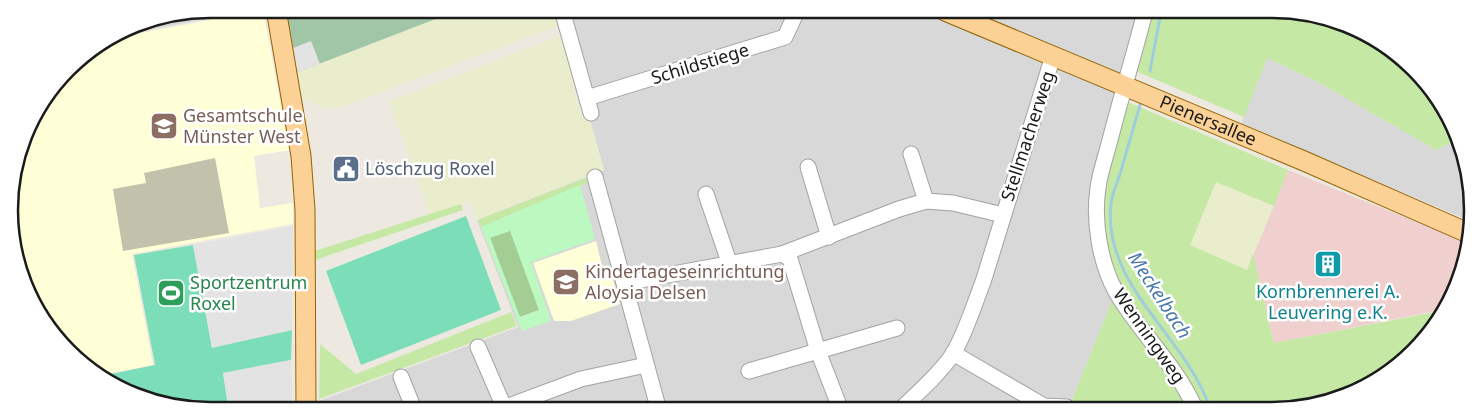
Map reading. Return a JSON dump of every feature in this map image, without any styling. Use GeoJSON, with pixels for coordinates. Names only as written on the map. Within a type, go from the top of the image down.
{"type":"FeatureCollection","features":[{"type":"Feature","properties":{"kind":"main road"},"geometry":{"type":"LineString","coordinates":[[278,18],[300,146],[304,192],[306,402]]}},
{"type":"Feature","properties":{"kind":"main road","name":"Pienersallee"},"geometry":{"type":"LineString","coordinates":[[962,18],[1123,87],[1304,161],[1462,231]]}},
{"type":"Feature","properties":{"kind":"street"},"geometry":{"type":"LineString","coordinates":[[564,18],[592,114]]}},
{"type":"Feature","properties":{"kind":"street","name":"Schildstiege"},"geometry":{"type":"LineString","coordinates":[[587,98],[785,37],[794,18]]}},
{"type":"Feature","properties":{"kind":"street","name":"Wenningweg"},"geometry":{"type":"LineString","coordinates":[[1143,18],[1123,87],[1098,188],[1097,227],[1103,254],[1115,290],[1172,368],[1192,402]]}},
{"type":"Feature","properties":{"kind":"street","name":"Stellmacherweg"},"geometry":{"type":"LineString","coordinates":[[908,402],[928,384],[953,353],[983,282],[1002,215],[1053,56]]}},
{"type":"Feature","properties":{"kind":"street"},"geometry":{"type":"LineString","coordinates":[[624,283],[782,254],[899,209],[926,201],[911,154]]}},
{"type":"Feature","properties":{"kind":"street"},"geometry":{"type":"LineString","coordinates":[[808,167],[829,237]]}},
{"type":"Feature","properties":{"kind":"street"},"geometry":{"type":"LineString","coordinates":[[595,177],[657,402]]}},
{"type":"Feature","properties":{"kind":"street"},"geometry":{"type":"LineString","coordinates":[[706,194],[730,265]]}},
{"type":"Feature","properties":{"kind":"street","name":"Stellmacherweg"},"geometry":{"type":"LineString","coordinates":[[926,201],[953,203],[1002,215]]}},
{"type":"Feature","properties":{"kind":"street"},"geometry":{"type":"LineString","coordinates":[[782,254],[790,259],[818,351],[838,402]]}},
{"type":"Feature","properties":{"kind":"street"},"geometry":{"type":"LineString","coordinates":[[749,372],[897,328]]}},
{"type":"Feature","properties":{"kind":"street"},"geometry":{"type":"LineString","coordinates":[[478,346],[503,402]]}},
{"type":"Feature","properties":{"kind":"street"},"geometry":{"type":"LineString","coordinates":[[953,353],[1037,402]]}},
{"type":"Feature","properties":{"kind":"street"},"geometry":{"type":"LineString","coordinates":[[519,402],[581,379],[646,365]]}},
{"type":"Feature","properties":{"kind":"street"},"geometry":{"type":"LineString","coordinates":[[401,377],[412,402]]}},
{"type":"Feature","properties":{"kind":"shaded area"},"geometry":{"type":"Polygon","coordinates":[[[211,18],[135,32],[172,21],[211,18]]]}},
{"type":"Feature","properties":{"kind":"shaded area"},"geometry":{"type":"Polygon","coordinates":[[[221,18],[264,18],[285,129],[289,133],[291,150],[254,156],[260,208],[293,203],[293,224],[132,254],[153,365],[109,373],[83,354],[65,336],[43,306],[32,283],[21,247],[18,197],[24,160],[32,136],[43,113],[65,83],[83,65],[113,43],[129,35],[221,18]]]}},
{"type":"Feature","properties":{"kind":"shaded area"},"geometry":{"type":"Polygon","coordinates":[[[288,18],[438,18],[298,72],[288,18]]]}},
{"type":"Feature","properties":{"kind":"shaded area"},"geometry":{"type":"Polygon","coordinates":[[[438,18],[560,18],[561,25],[342,107],[325,108],[302,99],[298,72],[438,18]]]}},
{"type":"Feature","properties":{"kind":"shaded area"},"geometry":{"type":"Polygon","coordinates":[[[561,18],[1139,18],[1094,188],[1114,296],[1071,402],[319,402],[518,327],[477,220],[604,170],[561,18]]]}},
{"type":"Feature","properties":{"kind":"shaded area"},"geometry":{"type":"Polygon","coordinates":[[[565,34],[580,87],[573,89],[581,116],[588,114],[604,170],[477,220],[469,201],[430,215],[389,101],[565,34]]]}},
{"type":"Feature","properties":{"kind":"shaded area"},"geometry":{"type":"Polygon","coordinates":[[[311,41],[320,64],[298,72],[293,48],[311,41]]]}},
{"type":"Feature","properties":{"kind":"shaded area"},"geometry":{"type":"Polygon","coordinates":[[[1267,58],[1318,82],[1436,150],[1451,142],[1462,184],[1463,218],[1241,124],[1267,58]]]}},
{"type":"Feature","properties":{"kind":"shaded area"},"geometry":{"type":"Polygon","coordinates":[[[215,158],[229,233],[123,251],[113,189],[146,183],[144,173],[215,158]]]}},
{"type":"Feature","properties":{"kind":"shaded area"},"geometry":{"type":"Polygon","coordinates":[[[1288,170],[1461,240],[1449,283],[1434,311],[1274,343],[1253,254],[1288,170]]]}},
{"type":"Feature","properties":{"kind":"shaded area"},"geometry":{"type":"Polygon","coordinates":[[[1216,182],[1274,206],[1247,270],[1189,246],[1216,182]]]}},
{"type":"Feature","properties":{"kind":"shaded area"},"geometry":{"type":"Polygon","coordinates":[[[293,226],[292,330],[212,348],[193,245],[293,226]]]}},
{"type":"Feature","properties":{"kind":"shaded area"},"geometry":{"type":"Polygon","coordinates":[[[596,241],[603,270],[613,280],[620,304],[571,321],[554,321],[533,263],[596,241]]]}},
{"type":"Feature","properties":{"kind":"shaded area"},"geometry":{"type":"Polygon","coordinates":[[[291,360],[292,402],[227,402],[223,373],[291,360]]]}},
{"type":"Feature","properties":{"kind":"green space"},"geometry":{"type":"Polygon","coordinates":[[[1150,18],[1284,18],[1309,21],[1356,37],[1368,43],[1398,65],[1416,83],[1431,103],[1444,125],[1451,142],[1436,150],[1318,82],[1267,58],[1244,117],[1133,70],[1150,18]]]}},
{"type":"Feature","properties":{"kind":"green space"},"geometry":{"type":"Polygon","coordinates":[[[1123,100],[1288,170],[1274,206],[1216,182],[1190,245],[1247,270],[1253,254],[1274,343],[1434,312],[1416,336],[1398,354],[1368,376],[1345,387],[1297,400],[1272,402],[1195,402],[1118,286],[1112,272],[1100,206],[1123,100]]]}},
{"type":"Feature","properties":{"kind":"green space"},"geometry":{"type":"Polygon","coordinates":[[[591,176],[592,181],[481,227],[478,220],[591,176]]]}},
{"type":"Feature","properties":{"kind":"green space"},"geometry":{"type":"Polygon","coordinates":[[[580,185],[595,239],[531,262],[551,321],[522,331],[481,227],[580,185]],[[510,231],[490,238],[520,317],[539,310],[510,231]]]}},
{"type":"Feature","properties":{"kind":"green space"},"geometry":{"type":"Polygon","coordinates":[[[461,204],[463,210],[315,260],[315,251],[461,204]]]}},
{"type":"Feature","properties":{"kind":"green space"},"geometry":{"type":"Polygon","coordinates":[[[466,216],[501,310],[361,365],[326,271],[466,216]]]}},
{"type":"Feature","properties":{"kind":"green space"},"geometry":{"type":"Polygon","coordinates":[[[510,230],[539,310],[519,317],[490,237],[510,230]]]}},
{"type":"Feature","properties":{"kind":"green space","name":"Sportzentrum Roxel"},"geometry":{"type":"Polygon","coordinates":[[[193,245],[212,347],[292,330],[291,360],[223,373],[228,402],[172,398],[136,387],[113,376],[110,374],[155,365],[134,255],[193,245]]]}},
{"type":"Feature","properties":{"kind":"green space"},"geometry":{"type":"Polygon","coordinates":[[[1114,296],[1186,402],[1071,402],[1114,296]]]}},
{"type":"Feature","properties":{"kind":"green space"},"geometry":{"type":"Polygon","coordinates":[[[511,312],[517,326],[319,399],[320,344],[356,374],[511,312]]]}},
{"type":"Feature","properties":{"kind":"waterway","name":"Meckelbach"},"geometry":{"type":"LineString","coordinates":[[1150,71],[1160,18]]}},
{"type":"Feature","properties":{"kind":"waterway","name":"Meckelbach"},"geometry":{"type":"LineString","coordinates":[[1140,105],[1111,204],[1112,233],[1119,260],[1132,286],[1183,357],[1207,402]]}},
{"type":"Feature","properties":{"kind":"place","name":"Gesamtschule Münster West"},"geometry":{"type":"Point","coordinates":[164,126]}},
{"type":"Feature","properties":{"kind":"place","name":"Löschzug Roxel"},"geometry":{"type":"Point","coordinates":[346,169]}},
{"type":"Feature","properties":{"kind":"place","name":"Kornbrennerei A. Leuvering e.K."},"geometry":{"type":"Point","coordinates":[1328,264]}},
{"type":"Feature","properties":{"kind":"place","name":"Kindertageseinrichtung Aloysia Delsen"},"geometry":{"type":"Point","coordinates":[566,282]}},
{"type":"Feature","properties":{"kind":"place","name":"Sportzentrum Roxel"},"geometry":{"type":"Point","coordinates":[171,293]}}]}
